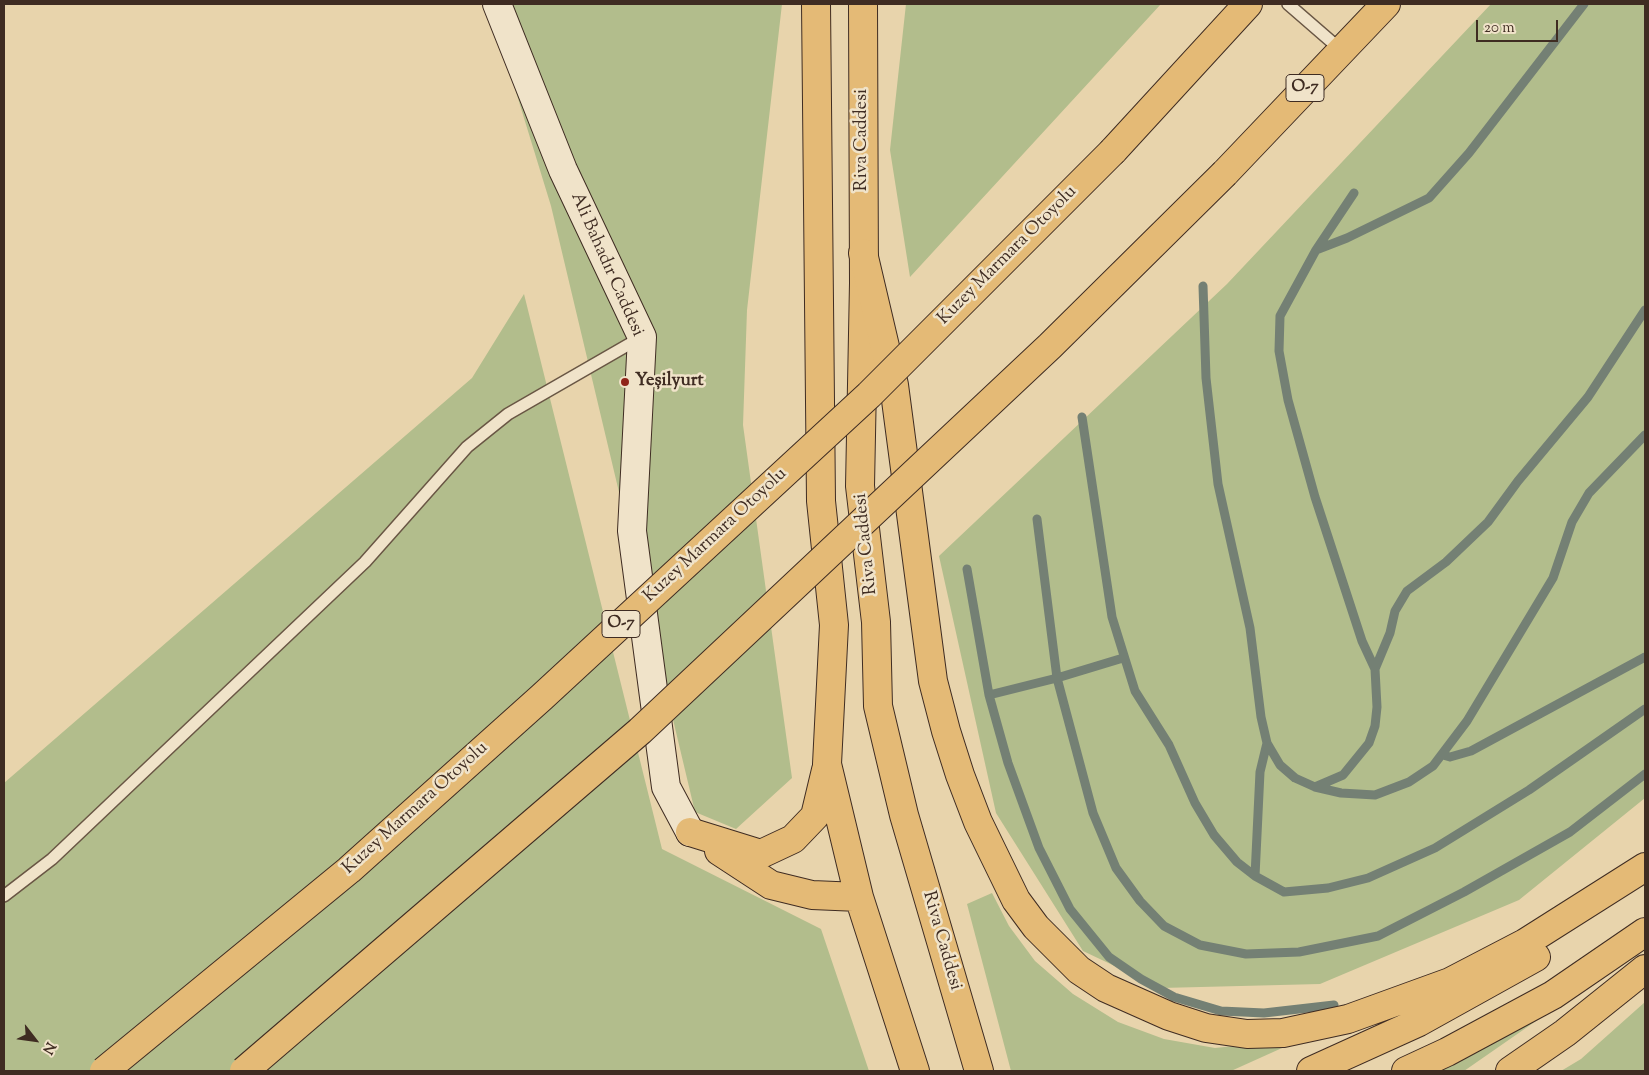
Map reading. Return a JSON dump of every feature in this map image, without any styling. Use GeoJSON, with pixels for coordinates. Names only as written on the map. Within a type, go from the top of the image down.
{"type":"FeatureCollection","features":[{"type":"Feature","properties":{"kind":"main road","name":"Ali Bahadır Caddesi"},"geometry":{"type":"LineString","coordinates":[[497,4],[563,170],[642,337],[632,531],[666,786],[690,832]]}},
{"type":"Feature","properties":{"kind":"main road"},"geometry":{"type":"LineString","coordinates":[[690,832],[761,854],[793,839],[815,816],[827,764],[834,625],[821,501],[816,4]]}},
{"type":"Feature","properties":{"kind":"main road","name":"Riva Caddesi"},"geometry":{"type":"LineString","coordinates":[[863,4],[863,253],[860,486],[876,622],[878,706],[904,815],[979,1071]]}},
{"type":"Feature","properties":{"kind":"main road"},"geometry":{"type":"LineString","coordinates":[[1113,151],[1226,4]]}},
{"type":"Feature","properties":{"kind":"main road","name":"Kuzey Marmara Otoyolu"},"geometry":{"type":"LineString","coordinates":[[104,1071],[349,870],[542,697],[869,395],[1113,151],[1248,4]]}},
{"type":"Feature","properties":{"kind":"main road","name":"O-7"},"geometry":{"type":"LineString","coordinates":[[244,1071],[640,731],[1050,346],[1225,173],[1386,4]]}},
{"type":"Feature","properties":{"kind":"main road"},"geometry":{"type":"LineString","coordinates":[[863,253],[894,385],[933,681],[946,730],[960,775],[978,822],[1016,900],[1036,927],[1079,970],[1106,988],[1168,1016],[1206,1028],[1247,1034],[1283,1033],[1348,1019],[1450,982],[1525,944],[1645,867]]}},
{"type":"Feature","properties":{"kind":"main road"},"geometry":{"type":"LineString","coordinates":[[827,764],[859,897],[915,1071]]}},
{"type":"Feature","properties":{"kind":"main road"},"geometry":{"type":"LineString","coordinates":[[690,832],[771,885],[812,895],[859,897]]}},
{"type":"Feature","properties":{"kind":"main road"},"geometry":{"type":"LineString","coordinates":[[1310,1071],[1419,1022],[1534,959],[1609,909],[1645,880]]}},
{"type":"Feature","properties":{"kind":"main road"},"geometry":{"type":"LineString","coordinates":[[1406,1071],[1447,1052],[1553,995],[1645,932]]}},
{"type":"Feature","properties":{"kind":"main road"},"geometry":{"type":"LineString","coordinates":[[1510,1071],[1565,1033],[1645,969]]}},
{"type":"Feature","properties":{"kind":"lane"},"geometry":{"type":"LineString","coordinates":[[1288,4],[1342,50]]}},
{"type":"Feature","properties":{"kind":"lane"},"geometry":{"type":"LineString","coordinates":[[4,896],[52,859],[365,562],[467,447],[508,414],[642,337]]}},
{"type":"Feature","properties":{"kind":"green space"},"geometry":{"type":"Polygon","coordinates":[[[489,4],[782,4],[747,310],[743,425],[792,778],[736,829],[695,812],[551,206],[489,4]]]}},
{"type":"Feature","properties":{"kind":"green space"},"geometry":{"type":"Polygon","coordinates":[[[906,4],[1161,4],[910,277],[890,150],[906,4]]]}},
{"type":"Feature","properties":{"kind":"green space"},"geometry":{"type":"Polygon","coordinates":[[[1491,4],[1645,4],[1645,798],[1519,900],[1320,984],[1161,988],[1083,951],[996,813],[939,556],[1227,284],[1491,4]]]}},
{"type":"Feature","properties":{"kind":"green space"},"geometry":{"type":"Polygon","coordinates":[[[524,294],[662,849],[821,929],[869,1071],[4,1071],[4,783],[472,378],[524,294]]]}},
{"type":"Feature","properties":{"kind":"green space"},"geometry":{"type":"Polygon","coordinates":[[[992,893],[1009,926],[1035,961],[1073,994],[1118,1022],[1164,1039],[1215,1048],[1302,1039],[1231,1071],[1011,1071],[967,904],[992,893]]]}},
{"type":"Feature","properties":{"kind":"green space"},"geometry":{"type":"Polygon","coordinates":[[[1645,1002],[1645,1071],[1561,1071],[1581,1059],[1645,1002]]]}},
{"type":"Feature","properties":{"kind":"green space"},"geometry":{"type":"Polygon","coordinates":[[[1533,1017],[1536,1021],[1464,1071],[1432,1071],[1533,1017]]]}},
{"type":"Feature","properties":{"kind":"waterway"},"geometry":{"type":"LineString","coordinates":[[1316,250],[1347,238],[1429,198],[1469,153],[1584,4]]}},
{"type":"Feature","properties":{"kind":"waterway"},"geometry":{"type":"LineString","coordinates":[[1354,193],[1316,250],[1280,316],[1279,351],[1288,400],[1315,497],[1362,641],[1375,669]]}},
{"type":"Feature","properties":{"kind":"waterway"},"geometry":{"type":"LineString","coordinates":[[1203,286],[1206,378],[1218,484],[1250,628],[1261,717],[1267,743],[1280,765],[1295,778],[1315,787],[1341,793],[1375,795],[1409,782],[1433,766],[1467,721],[1553,578],[1572,522],[1589,493],[1645,435]]}},
{"type":"Feature","properties":{"kind":"waterway"},"geometry":{"type":"LineString","coordinates":[[1315,787],[1343,775],[1369,743],[1375,726],[1377,707],[1375,669],[1390,633],[1395,611],[1407,591],[1446,562],[1488,522],[1518,481],[1588,397],[1645,310]]}},
{"type":"Feature","properties":{"kind":"waterway"},"geometry":{"type":"LineString","coordinates":[[1082,417],[1112,617],[1135,691],[1169,745],[1195,803],[1214,835],[1237,862],[1255,876],[1284,892],[1328,888],[1368,878],[1435,848],[1529,790],[1645,709]]}},
{"type":"Feature","properties":{"kind":"waterway"},"geometry":{"type":"LineString","coordinates":[[1037,519],[1057,678],[1093,813],[1116,868],[1140,901],[1164,926],[1200,945],[1246,954],[1299,952],[1378,936],[1464,892],[1570,832],[1645,774]]}},
{"type":"Feature","properties":{"kind":"waterway"},"geometry":{"type":"LineString","coordinates":[[967,569],[989,695],[1008,763],[1039,848],[1070,909],[1109,957],[1141,979],[1174,997],[1221,1011],[1264,1013],[1334,1005]]}},
{"type":"Feature","properties":{"kind":"waterway"},"geometry":{"type":"LineString","coordinates":[[1443,755],[1450,757],[1471,751],[1645,657]]}},
{"type":"Feature","properties":{"kind":"waterway"},"geometry":{"type":"LineString","coordinates":[[989,695],[1057,678],[1123,658]]}},
{"type":"Feature","properties":{"kind":"waterway"},"geometry":{"type":"LineString","coordinates":[[1255,876],[1260,772],[1267,743]]}},
{"type":"Feature","properties":{"kind":"place","name":"Yeşilyurt"},"geometry":{"type":"Point","coordinates":[625,382]}}]}
